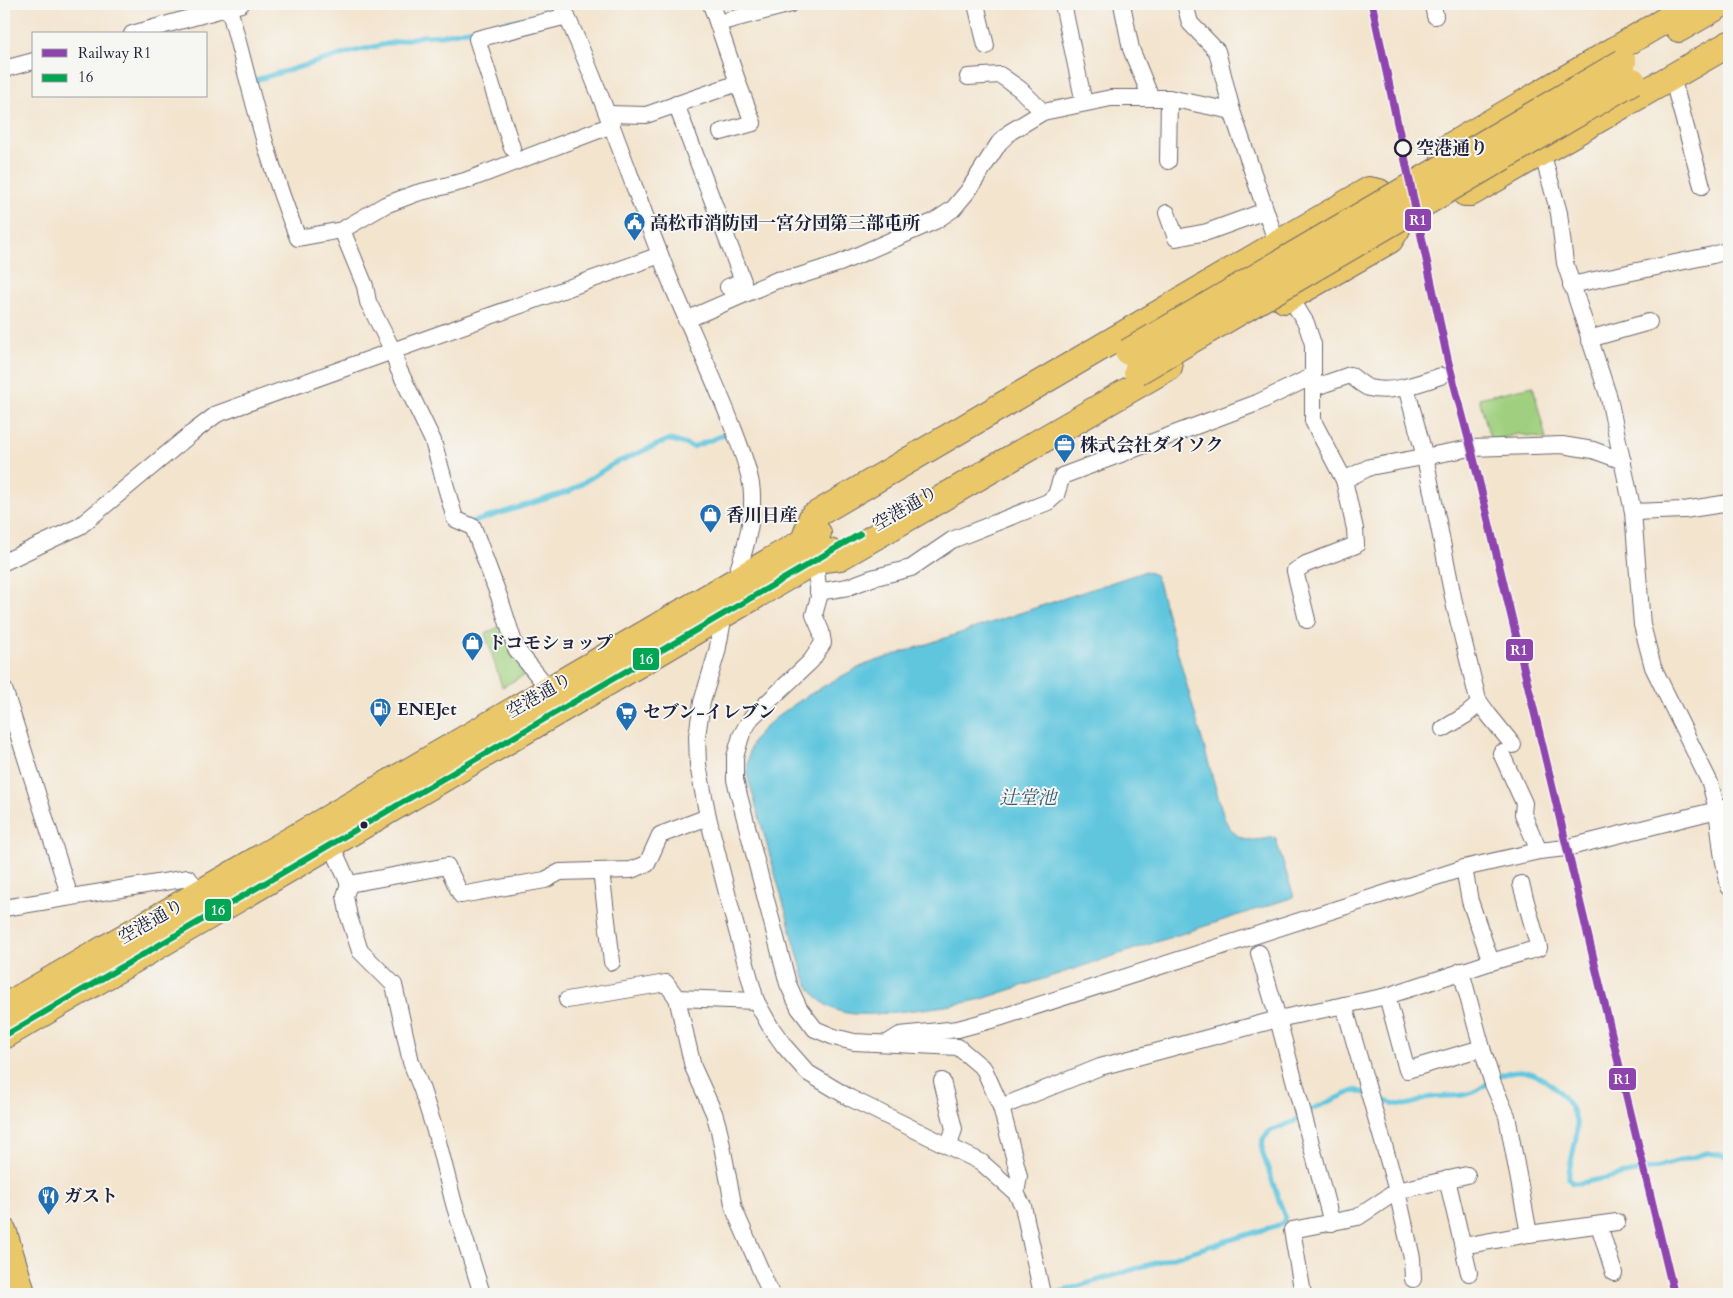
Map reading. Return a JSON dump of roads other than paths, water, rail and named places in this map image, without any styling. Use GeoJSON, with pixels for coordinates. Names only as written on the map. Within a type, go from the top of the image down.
{"type":"FeatureCollection","features":[{"type":"Feature","properties":{"kind":"highway"},"geometry":{"type":"LineString","coordinates":[[1694,4],[1445,150],[1444,159],[1464,193],[1471,193],[1729,44]]}},
{"type":"Feature","properties":{"kind":"highway","name":"空港通り"},"geometry":{"type":"LineString","coordinates":[[1628,72],[1722,4]]}},
{"type":"Feature","properties":{"kind":"highway","name":"空港通り"},"geometry":{"type":"LineString","coordinates":[[4,1036],[723,615],[810,551],[1132,362],[1628,72],[1729,25]]}},
{"type":"Feature","properties":{"kind":"highway"},"geometry":{"type":"LineString","coordinates":[[1369,190],[1379,192],[1397,229],[1390,240],[840,557],[810,551],[812,517],[1276,244],[1369,190]]}},
{"type":"Feature","properties":{"kind":"highway","name":"空港通り"},"geometry":{"type":"LineString","coordinates":[[4,1007],[734,581],[810,551]]}},
{"type":"Feature","properties":{"kind":"main road"},"geometry":{"type":"LineString","coordinates":[[4,1231],[23,1294]]}},
{"type":"Feature","properties":{"kind":"street"},"geometry":{"type":"LineString","coordinates":[[712,4],[738,83],[754,123],[721,132]]}},
{"type":"Feature","properties":{"kind":"street"},"geometry":{"type":"LineString","coordinates":[[718,23],[791,4]]}},
{"type":"Feature","properties":{"kind":"street"},"geometry":{"type":"LineString","coordinates":[[976,4],[986,46]]}},
{"type":"Feature","properties":{"kind":"street"},"geometry":{"type":"LineString","coordinates":[[1064,4],[1084,103]]}},
{"type":"Feature","properties":{"kind":"street"},"geometry":{"type":"LineString","coordinates":[[1122,4],[1131,49],[1151,98]]}},
{"type":"Feature","properties":{"kind":"street"},"geometry":{"type":"LineString","coordinates":[[1185,4],[1190,23],[1217,51],[1232,111],[1276,244]]}},
{"type":"Feature","properties":{"kind":"street"},"geometry":{"type":"LineString","coordinates":[[139,32],[232,5],[262,131],[285,205],[298,238],[342,230],[385,205],[417,193],[465,181],[610,120],[646,114],[738,83]]}},
{"type":"Feature","properties":{"kind":"street"},"geometry":{"type":"LineString","coordinates":[[512,148],[477,39],[564,10],[610,120],[686,320],[746,462],[751,486],[752,505],[747,541],[740,569],[723,615],[717,652],[702,702],[697,736],[698,765],[708,817],[756,1000],[770,1026],[785,1047],[808,1073],[850,1098],[982,1162],[1016,1193],[1023,1206],[1042,1294]]}},
{"type":"Feature","properties":{"kind":"street"},"geometry":{"type":"LineString","coordinates":[[4,69],[32,62]]}},
{"type":"Feature","properties":{"kind":"street"},"geometry":{"type":"LineString","coordinates":[[968,78],[1000,75],[1020,89],[1043,112]]}},
{"type":"Feature","properties":{"kind":"street"},"geometry":{"type":"LineString","coordinates":[[1672,77],[1702,186]]}},
{"type":"Feature","properties":{"kind":"street"},"geometry":{"type":"LineString","coordinates":[[686,320],[777,280],[796,277],[840,263],[935,222],[953,209],[968,191],[999,144],[1010,132],[1043,112],[1112,98],[1169,98],[1232,111]]}},
{"type":"Feature","properties":{"kind":"street"},"geometry":{"type":"LineString","coordinates":[[1168,161],[1169,98]]}},
{"type":"Feature","properties":{"kind":"street"},"geometry":{"type":"LineString","coordinates":[[676,104],[742,282],[728,287]]}},
{"type":"Feature","properties":{"kind":"street"},"geometry":{"type":"LineString","coordinates":[[1542,152],[1559,213],[1565,263],[1609,398],[1633,512],[1642,625],[1653,667],[1723,808],[1722,852],[1729,887]]}},
{"type":"Feature","properties":{"kind":"street"},"geometry":{"type":"LineString","coordinates":[[1167,213],[1176,238],[1208,232],[1265,211]]}},
{"type":"Feature","properties":{"kind":"street"},"geometry":{"type":"LineString","coordinates":[[342,230],[365,286],[368,302],[393,351],[398,368],[433,441],[455,519],[473,527],[500,599],[516,649],[549,690]]}},
{"type":"Feature","properties":{"kind":"street"},"geometry":{"type":"LineString","coordinates":[[1572,284],[1713,255],[1729,250]]}},
{"type":"Feature","properties":{"kind":"street"},"geometry":{"type":"LineString","coordinates":[[4,562],[80,526],[217,414],[660,255]]}},
{"type":"Feature","properties":{"kind":"street"},"geometry":{"type":"LineString","coordinates":[[1290,297],[1306,323],[1312,344],[1313,421],[1344,480],[1355,529],[1356,545],[1295,570],[1307,620]]}},
{"type":"Feature","properties":{"kind":"street"},"geometry":{"type":"LineString","coordinates":[[1589,339],[1649,322]]}},
{"type":"Feature","properties":{"kind":"street"},"geometry":{"type":"LineString","coordinates":[[818,592],[848,587],[872,578],[911,568],[952,540],[1048,502],[1056,494],[1062,476],[1313,382],[1350,375],[1368,388],[1386,390],[1406,387],[1442,376]]}},
{"type":"Feature","properties":{"kind":"street"},"geometry":{"type":"LineString","coordinates":[[1406,387],[1424,457],[1455,607],[1480,703],[1507,749],[1524,803],[1523,814],[1538,851]]}},
{"type":"Feature","properties":{"kind":"street"},"geometry":{"type":"LineString","coordinates":[[1344,480],[1370,467],[1471,448],[1562,445],[1593,450],[1622,460]]}},
{"type":"Feature","properties":{"kind":"street"},"geometry":{"type":"LineString","coordinates":[[1633,512],[1684,510],[1729,503]]}},
{"type":"Feature","properties":{"kind":"street"},"geometry":{"type":"LineString","coordinates":[[810,551],[819,597],[814,615],[824,643],[811,661],[751,718],[740,736],[735,757],[735,780],[788,984],[799,1008],[815,1030],[854,1042],[889,1042],[958,1047],[984,1069],[1001,1107],[1019,1176],[1016,1193]]}},
{"type":"Feature","properties":{"kind":"street"},"geometry":{"type":"LineString","coordinates":[[4,689],[70,896]]}},
{"type":"Feature","properties":{"kind":"street"},"geometry":{"type":"LineString","coordinates":[[1443,729],[1466,715],[1480,703]]}},
{"type":"Feature","properties":{"kind":"street"},"geometry":{"type":"LineString","coordinates":[[889,1042],[900,1034],[958,1029],[1002,1017],[1464,868],[1538,851],[1566,848],[1723,808]]}},
{"type":"Feature","properties":{"kind":"street"},"geometry":{"type":"LineString","coordinates":[[349,884],[447,866],[461,895],[545,880],[560,872],[631,870],[647,864],[660,835],[708,817]]}},
{"type":"Feature","properties":{"kind":"street"},"geometry":{"type":"LineString","coordinates":[[331,844],[349,884],[345,896],[349,917],[360,951],[394,985],[410,1062],[422,1090],[436,1134],[454,1204],[482,1294]]}},
{"type":"Feature","properties":{"kind":"street"},"geometry":{"type":"LineString","coordinates":[[1464,868],[1470,901],[1491,962]]}},
{"type":"Feature","properties":{"kind":"street"},"geometry":{"type":"LineString","coordinates":[[601,871],[612,962]]}},
{"type":"Feature","properties":{"kind":"street"},"geometry":{"type":"LineString","coordinates":[[4,908],[188,878],[201,892]]}},
{"type":"Feature","properties":{"kind":"street"},"geometry":{"type":"LineString","coordinates":[[1001,1107],[1100,1067],[1278,1019],[1387,996],[1539,948],[1521,884]]}},
{"type":"Feature","properties":{"kind":"street"},"geometry":{"type":"LineString","coordinates":[[1259,953],[1332,1223]]}},
{"type":"Feature","properties":{"kind":"street"},"geometry":{"type":"LineString","coordinates":[[1461,972],[1492,1082],[1506,1116],[1529,1234]]}},
{"type":"Feature","properties":{"kind":"street"},"geometry":{"type":"LineString","coordinates":[[566,1000],[666,983],[677,998],[693,1067],[714,1113],[719,1130],[734,1209],[771,1294]]}},
{"type":"Feature","properties":{"kind":"street"},"geometry":{"type":"LineString","coordinates":[[1387,996],[1407,1070],[1482,1048]]}},
{"type":"Feature","properties":{"kind":"street"},"geometry":{"type":"LineString","coordinates":[[677,998],[756,1000]]}},
{"type":"Feature","properties":{"kind":"street"},"geometry":{"type":"LineString","coordinates":[[1344,1005],[1397,1191],[1412,1258],[1412,1279]]}},
{"type":"Feature","properties":{"kind":"street"},"geometry":{"type":"LineString","coordinates":[[942,1081],[954,1129],[949,1146]]}},
{"type":"Feature","properties":{"kind":"street"},"geometry":{"type":"LineString","coordinates":[[1303,1294],[1292,1230],[1358,1217],[1397,1191],[1467,1175]]}},
{"type":"Feature","properties":{"kind":"street"},"geometry":{"type":"LineString","coordinates":[[1447,1179],[1469,1273]]}},
{"type":"Feature","properties":{"kind":"street"},"geometry":{"type":"LineString","coordinates":[[1463,1246],[1529,1234],[1617,1222]]}},
{"type":"Feature","properties":{"kind":"street"},"geometry":{"type":"LineString","coordinates":[[1600,1225],[1614,1273]]}},
{"type":"Feature","properties":{"kind":"water","name":"辻堂池"},"geometry":{"type":"Polygon","coordinates":[[[1146,571],[1155,575],[1158,582],[1224,818],[1234,832],[1245,839],[1258,840],[1275,837],[1294,897],[982,999],[925,1009],[874,1014],[845,1013],[821,1001],[811,989],[803,973],[747,774],[751,747],[759,733],[786,710],[821,687],[867,664],[1146,571]]]}},
{"type":"Feature","properties":{"kind":"waterway"},"geometry":{"type":"LineString","coordinates":[[255,80],[351,52],[422,36],[443,35],[527,18]]}},
{"type":"Feature","properties":{"kind":"waterway"},"geometry":{"type":"LineString","coordinates":[[473,521],[570,491],[613,464],[668,440],[693,447],[726,434]]}},
{"type":"Feature","properties":{"kind":"waterway"},"geometry":{"type":"LineString","coordinates":[[1374,1097],[1396,1104],[1407,1105],[1432,1097],[1469,1094],[1506,1073],[1518,1071],[1537,1076],[1556,1089],[1571,1108],[1575,1117],[1577,1132],[1569,1172],[1569,1178],[1572,1183],[1581,1183],[1655,1168],[1707,1153],[1729,1156]]}},
{"type":"Feature","properties":{"kind":"waterway"},"geometry":{"type":"LineString","coordinates":[[1053,1294],[1282,1224],[1285,1218],[1262,1151],[1263,1139],[1270,1131],[1293,1122],[1310,1110],[1356,1090],[1366,1094]]}},
{"type":"Feature","properties":{"kind":"rail line","name":"R1"},"geometry":{"type":"LineString","coordinates":[[1372,4],[1448,361],[1471,448],[1674,1294]]}},
{"type":"Feature","properties":{"kind":"place","name":"空港通り"},"geometry":{"type":"Point","coordinates":[1403,148]}},
{"type":"Feature","properties":{"kind":"place","name":"高松市消防団一宮分団第三部屯所"},"geometry":{"type":"Point","coordinates":[634,242]}},
{"type":"Feature","properties":{"kind":"place","name":"株式会社ダイソク"},"geometry":{"type":"Point","coordinates":[1064,464]}},
{"type":"Feature","properties":{"kind":"place","name":"香川日産"},"geometry":{"type":"Point","coordinates":[710,534]}},
{"type":"Feature","properties":{"kind":"place","name":"ドコモショップ"},"geometry":{"type":"Point","coordinates":[472,662]}},
{"type":"Feature","properties":{"kind":"place","name":"ENEJet"},"geometry":{"type":"Point","coordinates":[381,728]}},
{"type":"Feature","properties":{"kind":"place","name":"セブン-イレブン"},"geometry":{"type":"Point","coordinates":[627,731]}},
{"type":"Feature","properties":{"kind":"place","name":"ガスト"},"geometry":{"type":"Point","coordinates":[48,1215]}}]}
